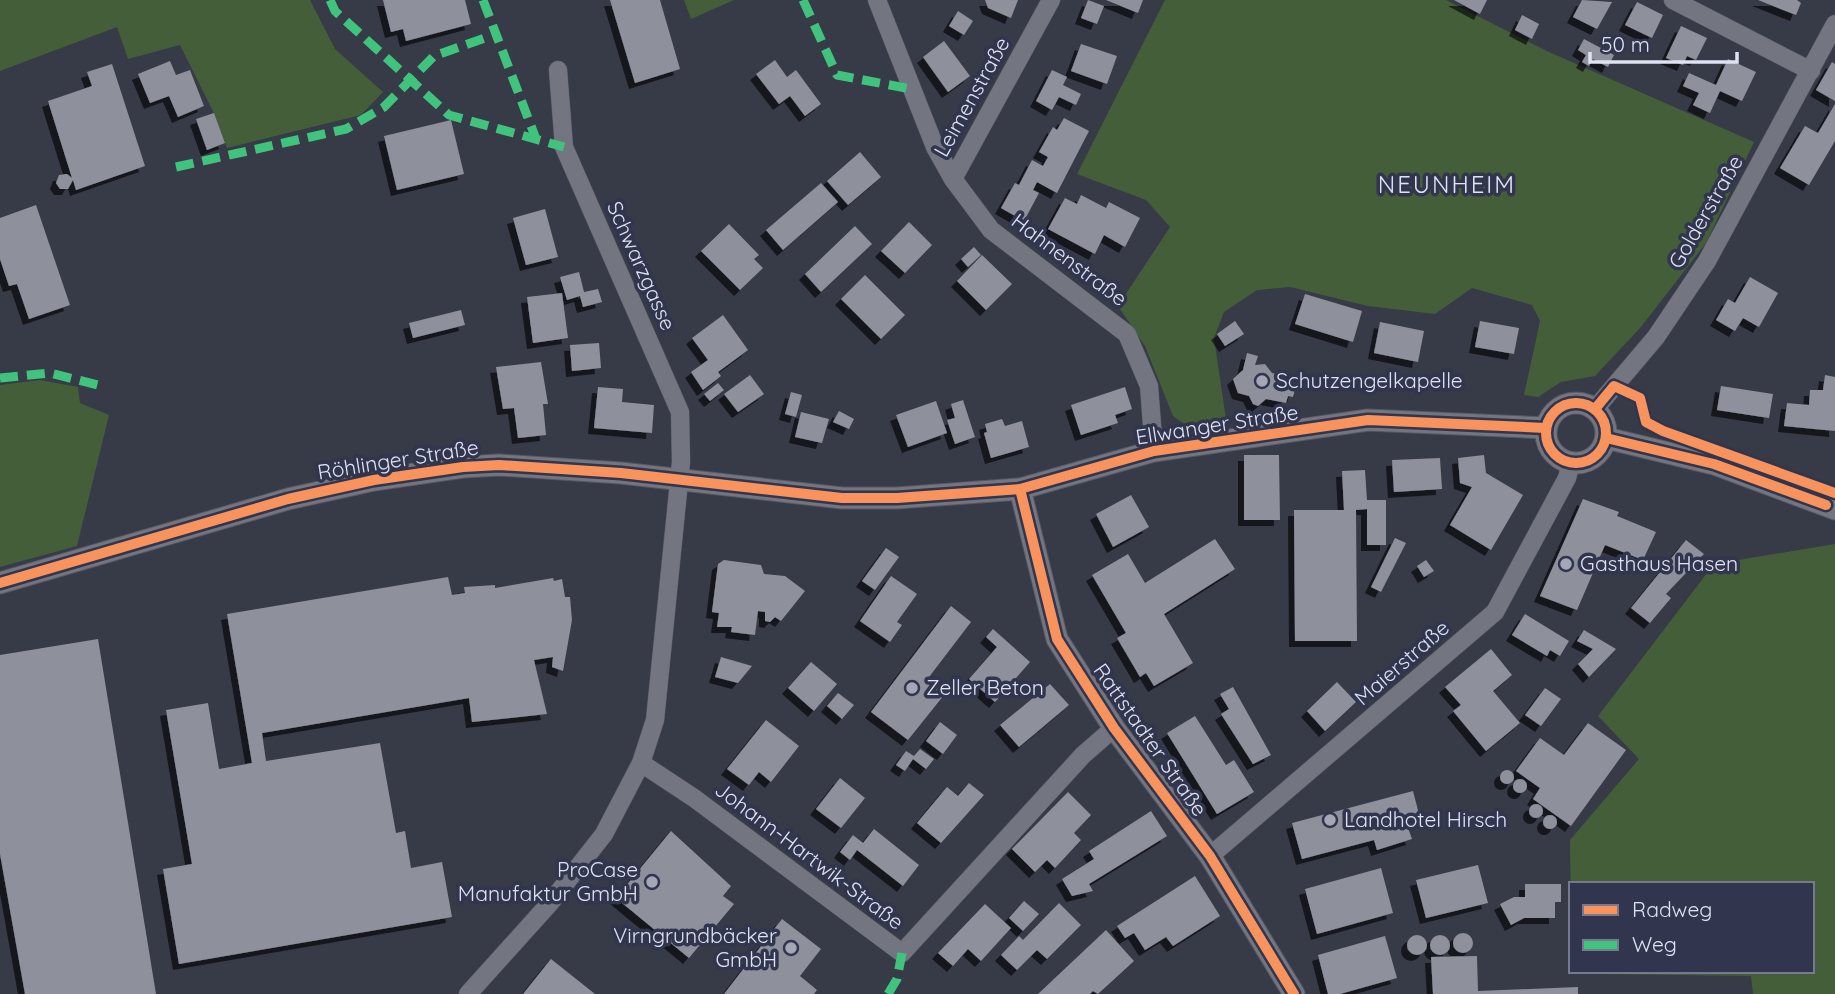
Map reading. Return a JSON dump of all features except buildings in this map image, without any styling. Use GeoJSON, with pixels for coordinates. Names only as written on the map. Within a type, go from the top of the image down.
{"type":"FeatureCollection","features":[{"type":"Feature","properties":{"kind":"street","name":"Hahnenstraße"},"geometry":{"type":"LineString","coordinates":[[877,0],[935,147],[953,179],[991,230],[1127,334],[1149,386],[1154,452]]}},
{"type":"Feature","properties":{"kind":"street","name":"Leimenstraße"},"geometry":{"type":"LineString","coordinates":[[953,179],[1051,0]]}},
{"type":"Feature","properties":{"kind":"street"},"geometry":{"type":"LineString","coordinates":[[1674,0],[1811,71]]}},
{"type":"Feature","properties":{"kind":"street","name":"Golderstraße"},"geometry":{"type":"LineString","coordinates":[[1595,409],[1656,337],[1707,261],[1835,24]]}},
{"type":"Feature","properties":{"kind":"street","name":"Schwarzgasse"},"geometry":{"type":"LineString","coordinates":[[468,994],[550,903],[604,834],[641,763],[654,720],[679,480],[680,412],[564,147],[558,70]]}},
{"type":"Feature","properties":{"kind":"street"},"geometry":{"type":"LineString","coordinates":[[1571,403],[1595,409],[1602,417],[1606,438],[1594,458],[1571,463],[1552,450],[1546,428],[1560,408],[1571,403]]}},
{"type":"Feature","properties":{"kind":"street","name":"Ellwanger Straße"},"geometry":{"type":"LineString","coordinates":[[897,498],[1020,489],[1154,452],[1368,420],[1546,428]]}},
{"type":"Feature","properties":{"kind":"street"},"geometry":{"type":"LineString","coordinates":[[1606,438],[1714,464],[1835,509]]}},
{"type":"Feature","properties":{"kind":"street","name":"Maierstraße"},"geometry":{"type":"LineString","coordinates":[[1210,856],[1495,612],[1567,478],[1571,463]]}},
{"type":"Feature","properties":{"kind":"street","name":"Röhlinger Straße"},"geometry":{"type":"LineString","coordinates":[[0,583],[288,499],[450,469],[499,465],[679,480],[842,498],[897,498]]}},
{"type":"Feature","properties":{"kind":"street","name":"Rattstadter Straße"},"geometry":{"type":"LineString","coordinates":[[1020,489],[1057,639],[1114,728],[1210,856],[1294,994]]}},
{"type":"Feature","properties":{"kind":"street","name":"Johann-Hartwik-Straße"},"geometry":{"type":"LineString","coordinates":[[641,763],[694,798],[902,953],[1083,755],[1114,728]]}},
{"type":"Feature","properties":{"kind":"green space"},"geometry":{"type":"Polygon","coordinates":[[[0,0],[310,0],[335,49],[383,92],[361,115],[227,148],[214,113],[180,45],[128,59],[117,27],[0,71],[0,0]]]}},
{"type":"Feature","properties":{"kind":"green space"},"geometry":{"type":"Polygon","coordinates":[[[684,0],[734,0],[691,19],[684,0]]]}},
{"type":"Feature","properties":{"kind":"green space"},"geometry":{"type":"Polygon","coordinates":[[[1165,0],[1446,0],[1549,52],[1754,142],[1706,243],[1641,327],[1595,376],[1561,382],[1538,397],[1524,395],[1540,321],[1532,305],[1472,288],[1435,314],[1368,306],[1290,287],[1257,290],[1224,312],[1214,338],[1226,419],[1184,424],[1173,416],[1145,346],[1118,306],[1170,227],[1146,200],[1077,174],[1165,0]]]}},
{"type":"Feature","properties":{"kind":"green space"},"geometry":{"type":"Polygon","coordinates":[[[40,380],[78,387],[80,403],[109,415],[77,546],[0,567],[0,385],[40,380]]]}},
{"type":"Feature","properties":{"kind":"green space"},"geometry":{"type":"Polygon","coordinates":[[[1835,544],[1835,994],[1753,994],[1751,976],[1594,973],[1814,973],[1814,882],[1570,882],[1570,840],[1639,759],[1598,716],[1714,564],[1835,544]]]}},
{"type":"Feature","properties":{"kind":"marked path"},"geometry":{"type":"LineString","coordinates":[[330,0],[335,11],[449,115],[564,147]]}},
{"type":"Feature","properties":{"kind":"marked path"},"geometry":{"type":"LineString","coordinates":[[483,0],[536,139]]}},
{"type":"Feature","properties":{"kind":"marked path"},"geometry":{"type":"LineString","coordinates":[[803,0],[837,75],[911,89]]}},
{"type":"Feature","properties":{"kind":"marked path"},"geometry":{"type":"LineString","coordinates":[[176,167],[346,129],[384,107],[434,56],[496,34]]}},
{"type":"Feature","properties":{"kind":"marked path"},"geometry":{"type":"LineString","coordinates":[[0,378],[50,373],[98,385]]}},
{"type":"Feature","properties":{"kind":"marked path"},"geometry":{"type":"LineString","coordinates":[[888,994],[897,979],[902,953]]}},
{"type":"Feature","properties":{"kind":"cycle path"},"geometry":{"type":"LineString","coordinates":[[1595,409],[1614,386],[1640,398],[1646,422],[1663,431],[1835,493]]}},
{"type":"Feature","properties":{"kind":"cycle path"},"geometry":{"type":"LineString","coordinates":[[1576,403],[1593,408],[1601,416],[1606,433],[1601,450],[1593,458],[1576,463],[1559,458],[1551,450],[1546,433],[1551,416],[1559,408],[1576,403]]}},
{"type":"Feature","properties":{"kind":"cycle path"},"geometry":{"type":"LineString","coordinates":[[0,583],[288,499],[374,480],[463,467],[499,465],[621,473],[842,498],[897,498],[1020,489],[1154,451],[1368,420],[1546,428]]}},
{"type":"Feature","properties":{"kind":"cycle path"},"geometry":{"type":"LineString","coordinates":[[1606,438],[1714,464],[1826,505]]}},
{"type":"Feature","properties":{"kind":"cycle path"},"geometry":{"type":"LineString","coordinates":[[1020,489],[1057,639],[1114,728],[1210,856],[1294,994]]}},
{"type":"Feature","properties":{"kind":"place","name":"Schutzengelkapelle"},"geometry":{"type":"Point","coordinates":[1262,381]}},
{"type":"Feature","properties":{"kind":"place","name":"Gasthaus Hasen"},"geometry":{"type":"Point","coordinates":[1566,564]}},
{"type":"Feature","properties":{"kind":"place","name":"Zeller Beton"},"geometry":{"type":"Point","coordinates":[912,688]}},
{"type":"Feature","properties":{"kind":"place","name":"Landhotel Hirsch"},"geometry":{"type":"Point","coordinates":[1330,820]}},
{"type":"Feature","properties":{"kind":"place","name":"ProCase Manufaktur GmbH"},"geometry":{"type":"Point","coordinates":[652,882]}},
{"type":"Feature","properties":{"kind":"place","name":"Virngrundbäcker GmbH"},"geometry":{"type":"Point","coordinates":[791,948]}},
{"type":"Feature","properties":{"kind":"district","name":"NEUNHEIM"},"geometry":{"type":"Point","coordinates":[1447,185]}}]}
